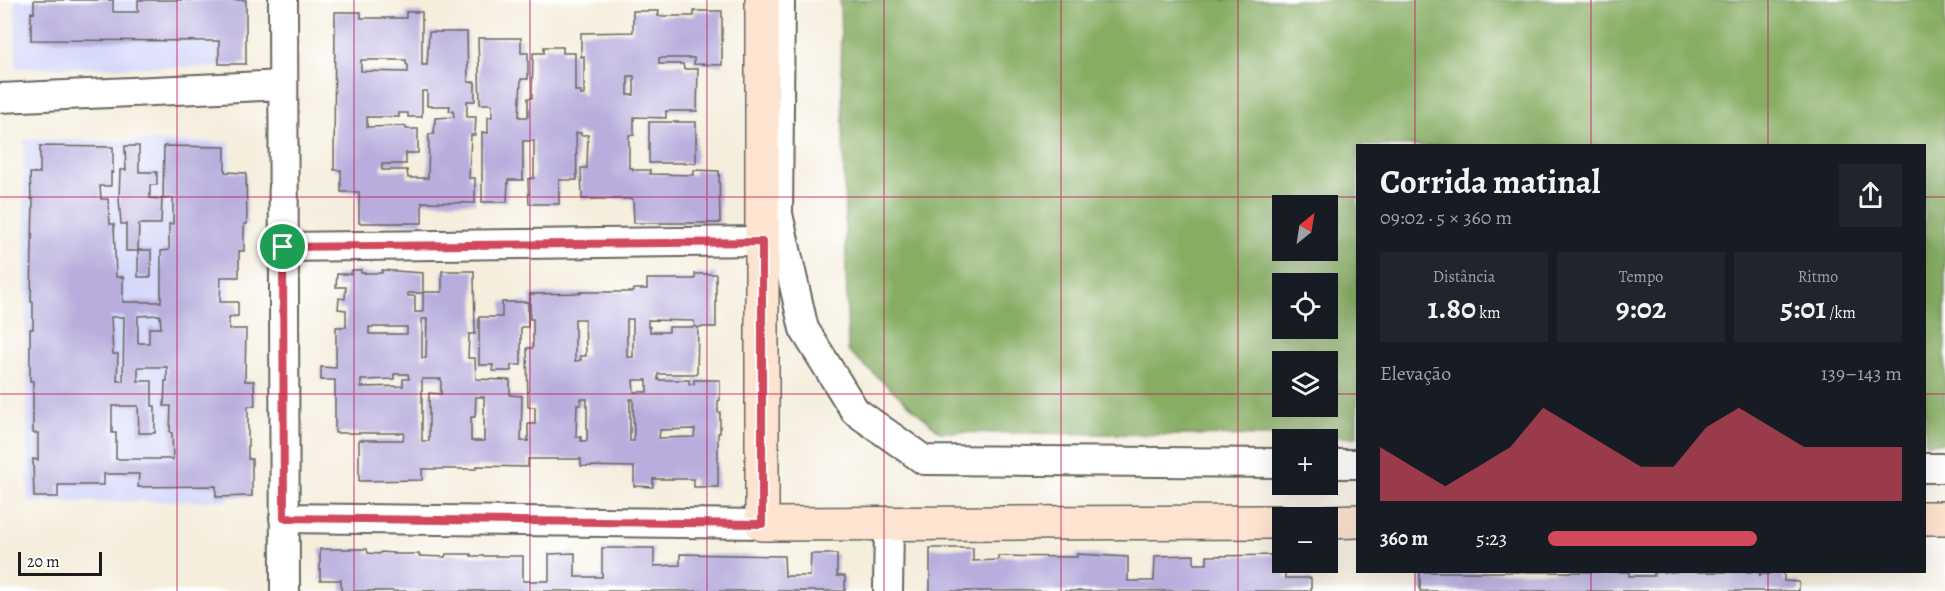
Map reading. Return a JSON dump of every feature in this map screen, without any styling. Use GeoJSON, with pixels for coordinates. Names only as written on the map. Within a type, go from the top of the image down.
{"type":"FeatureCollection","features":[{"type":"Feature","properties":{"kind":"street"},"geometry":{"type":"LineString","coordinates":[[283,0],[285,591]]}},
{"type":"Feature","properties":{"kind":"street"},"geometry":{"type":"LineString","coordinates":[[762,0],[762,524]]}},
{"type":"Feature","properties":{"kind":"street"},"geometry":{"type":"LineString","coordinates":[[780,0],[778,214],[804,329],[855,411],[924,460],[1272,463]]}},
{"type":"Feature","properties":{"kind":"street"},"geometry":{"type":"LineString","coordinates":[[0,98],[283,85]]}},
{"type":"Feature","properties":{"kind":"street"},"geometry":{"type":"LineString","coordinates":[[283,247],[762,242]]}},
{"type":"Feature","properties":{"kind":"street"},"geometry":{"type":"LineString","coordinates":[[1338,464],[1356,464]]}},
{"type":"Feature","properties":{"kind":"street"},"geometry":{"type":"LineString","coordinates":[[1926,468],[1945,468]]}},
{"type":"Feature","properties":{"kind":"street"},"geometry":{"type":"LineString","coordinates":[[284,518],[762,524],[1272,522]]}},
{"type":"Feature","properties":{"kind":"street"},"geometry":{"type":"LineString","coordinates":[[1926,518],[1945,518]]}},
{"type":"Feature","properties":{"kind":"street"},"geometry":{"type":"LineString","coordinates":[[1338,522],[1356,521]]}},
{"type":"Feature","properties":{"kind":"street"},"geometry":{"type":"LineString","coordinates":[[888,591],[889,524]]}},
{"type":"Feature","properties":{"kind":"shaded area"},"geometry":{"type":"Polygon","coordinates":[[[15,0],[241,0],[241,67],[16,68],[15,0]]]}},
{"type":"Feature","properties":{"kind":"shaded area"},"geometry":{"type":"Polygon","coordinates":[[[24,140],[230,142],[229,501],[28,502],[24,140]]]}},
{"type":"Feature","properties":{"kind":"green space"},"geometry":{"type":"Polygon","coordinates":[[[840,0],[1945,0],[1945,443],[1926,443],[1926,144],[1356,144],[1356,437],[1338,437],[1338,429],[1272,429],[1272,436],[940,432],[848,351],[840,0]]]}},
{"type":"Feature","properties":{"kind":"building"},"geometry":{"type":"Polygon","coordinates":[[[34,0],[113,0],[113,12],[138,12],[138,0],[246,0],[246,64],[219,64],[219,41],[31,40],[31,12],[34,13],[34,0]]]}},
{"type":"Feature","properties":{"kind":"building"},"geometry":{"type":"Polygon","coordinates":[[[633,11],[659,11],[658,16],[694,16],[694,11],[722,11],[722,65],[694,64],[694,58],[659,58],[659,64],[683,64],[684,69],[698,69],[697,111],[666,111],[666,118],[634,117],[634,135],[629,135],[629,168],[633,170],[650,170],[650,174],[694,175],[694,170],[719,171],[720,223],[634,223],[633,199],[582,199],[581,168],[587,168],[588,135],[581,135],[581,133],[576,133],[577,180],[559,180],[559,204],[529,204],[528,179],[534,178],[534,141],[523,141],[523,180],[508,180],[507,202],[482,202],[482,132],[488,133],[488,117],[492,117],[492,104],[480,104],[478,38],[521,38],[521,53],[528,53],[528,79],[521,79],[519,117],[528,117],[528,98],[532,98],[533,53],[544,53],[544,47],[563,47],[563,53],[575,53],[575,91],[581,91],[581,95],[584,95],[584,56],[581,57],[581,33],[633,32],[633,11]],[[628,76],[628,95],[634,95],[634,76],[628,76]]]}},
{"type":"Feature","properties":{"kind":"building"},"geometry":{"type":"Polygon","coordinates":[[[335,12],[361,12],[361,18],[406,18],[406,12],[422,12],[422,65],[427,65],[429,32],[467,32],[468,82],[475,82],[475,101],[467,101],[467,117],[476,117],[475,135],[471,135],[469,178],[475,178],[475,203],[422,202],[422,223],[359,223],[359,192],[341,192],[341,170],[334,170],[335,12]],[[361,60],[361,71],[408,72],[406,60],[361,60]],[[422,91],[422,117],[408,117],[408,113],[399,113],[399,117],[367,117],[367,127],[406,126],[406,129],[418,129],[418,153],[406,153],[406,164],[382,164],[382,170],[407,170],[408,178],[428,178],[429,134],[434,134],[435,118],[454,117],[453,111],[449,111],[450,106],[427,106],[427,91],[422,91]]]}},
{"type":"Feature","properties":{"kind":"building"},"geometry":{"type":"Polygon","coordinates":[[[649,122],[696,122],[696,163],[649,163],[649,122]]]}},
{"type":"Feature","properties":{"kind":"building"},"geometry":{"type":"Polygon","coordinates":[[[40,146],[113,147],[111,186],[100,186],[101,199],[108,199],[110,224],[114,224],[116,277],[123,277],[123,302],[161,302],[161,251],[169,250],[169,224],[173,224],[173,198],[163,199],[164,146],[225,147],[225,172],[246,173],[247,224],[244,224],[244,251],[239,251],[239,277],[221,277],[220,302],[238,302],[238,316],[229,317],[229,329],[246,329],[245,381],[254,381],[255,406],[248,406],[248,459],[252,459],[252,496],[216,497],[216,486],[138,487],[139,474],[104,474],[104,485],[58,485],[58,497],[34,497],[33,459],[38,460],[38,433],[33,433],[33,381],[30,381],[30,329],[33,329],[33,302],[31,302],[33,199],[31,199],[30,173],[40,173],[40,146]],[[160,315],[138,316],[138,343],[149,343],[149,328],[161,328],[160,315]],[[111,317],[113,354],[118,354],[117,381],[123,381],[124,317],[111,317]],[[138,367],[138,381],[152,381],[155,433],[139,433],[138,406],[112,406],[112,433],[116,433],[116,459],[173,459],[172,433],[170,432],[171,406],[164,406],[167,367],[138,367]]]}},
{"type":"Feature","properties":{"kind":"building"},"geometry":{"type":"Polygon","coordinates":[[[125,146],[139,146],[139,172],[157,172],[157,185],[150,185],[150,198],[162,199],[161,224],[139,224],[138,250],[151,250],[151,277],[138,277],[138,251],[126,251],[126,224],[121,224],[119,199],[120,170],[126,170],[125,146]]]}},
{"type":"Feature","properties":{"kind":"building"},"geometry":{"type":"Polygon","coordinates":[[[352,270],[361,270],[361,273],[382,273],[382,270],[423,273],[423,292],[442,292],[442,271],[474,271],[475,334],[469,334],[468,358],[475,358],[476,379],[510,380],[510,395],[522,396],[521,441],[528,441],[528,424],[535,424],[535,407],[528,407],[527,348],[533,348],[530,294],[633,292],[634,289],[647,289],[647,279],[695,279],[695,274],[716,274],[716,327],[698,327],[697,374],[658,374],[658,380],[689,380],[689,384],[694,384],[694,380],[720,380],[718,487],[694,487],[694,479],[653,479],[653,487],[634,486],[634,467],[581,466],[581,459],[528,459],[528,467],[476,466],[476,469],[422,469],[422,480],[359,481],[359,440],[403,440],[404,433],[335,433],[335,380],[321,380],[321,367],[336,368],[336,327],[346,327],[346,310],[338,309],[339,298],[345,299],[346,287],[336,287],[337,274],[351,274],[352,270]],[[408,293],[408,296],[415,296],[415,312],[423,312],[423,293],[408,293]],[[422,319],[422,358],[426,358],[427,319],[422,319]],[[575,319],[575,361],[581,360],[580,356],[586,356],[585,319],[575,319]],[[627,319],[627,357],[633,357],[633,319],[627,319]],[[648,320],[650,332],[669,332],[669,327],[695,327],[694,321],[648,320]],[[369,327],[369,334],[407,334],[407,327],[369,327]],[[394,374],[394,379],[361,380],[361,387],[403,386],[403,379],[409,379],[408,374],[394,374]],[[422,379],[422,441],[429,441],[429,393],[441,394],[441,379],[422,379]],[[633,380],[634,392],[647,392],[647,380],[633,380]],[[476,397],[475,417],[471,417],[471,441],[484,441],[484,397],[476,397]],[[581,399],[581,405],[577,405],[576,437],[581,437],[581,441],[587,441],[587,399],[581,399]],[[630,399],[630,441],[634,441],[633,399],[630,399]],[[695,429],[660,430],[659,438],[694,437],[695,429]]]}},
{"type":"Feature","properties":{"kind":"building"},"geometry":{"type":"Polygon","coordinates":[[[502,302],[528,302],[528,327],[521,327],[521,365],[511,365],[511,371],[492,371],[493,365],[479,365],[479,317],[502,317],[502,302]]]}},
{"type":"Feature","properties":{"kind":"building"},"geometry":{"type":"Polygon","coordinates":[[[602,548],[654,548],[654,566],[680,565],[680,554],[784,556],[785,576],[810,576],[811,554],[837,554],[837,576],[845,576],[845,591],[341,591],[341,580],[320,580],[320,549],[367,549],[368,553],[445,557],[446,554],[523,556],[523,581],[549,581],[549,554],[575,553],[575,577],[602,577],[602,548]]]}},
{"type":"Feature","properties":{"kind":"building"},"geometry":{"type":"Polygon","coordinates":[[[930,548],[973,548],[973,561],[998,560],[998,556],[1077,557],[1077,554],[1128,557],[1128,581],[1154,581],[1155,556],[1194,555],[1194,564],[1207,564],[1207,556],[1272,555],[1272,573],[1285,573],[1285,578],[1311,578],[1311,591],[930,591],[930,548]]]}},
{"type":"Feature","properties":{"kind":"building"},"geometry":{"type":"Polygon","coordinates":[[[1420,573],[1629,573],[1629,576],[1654,576],[1654,573],[1759,573],[1760,577],[1760,574],[1784,573],[1784,581],[1799,582],[1799,591],[1420,591],[1420,573]]]}},
{"type":"Feature","properties":{"kind":"route"},"geometry":{"type":"LineString","coordinates":[[762,242],[762,524],[284,518],[283,247],[762,242]]}}]}
